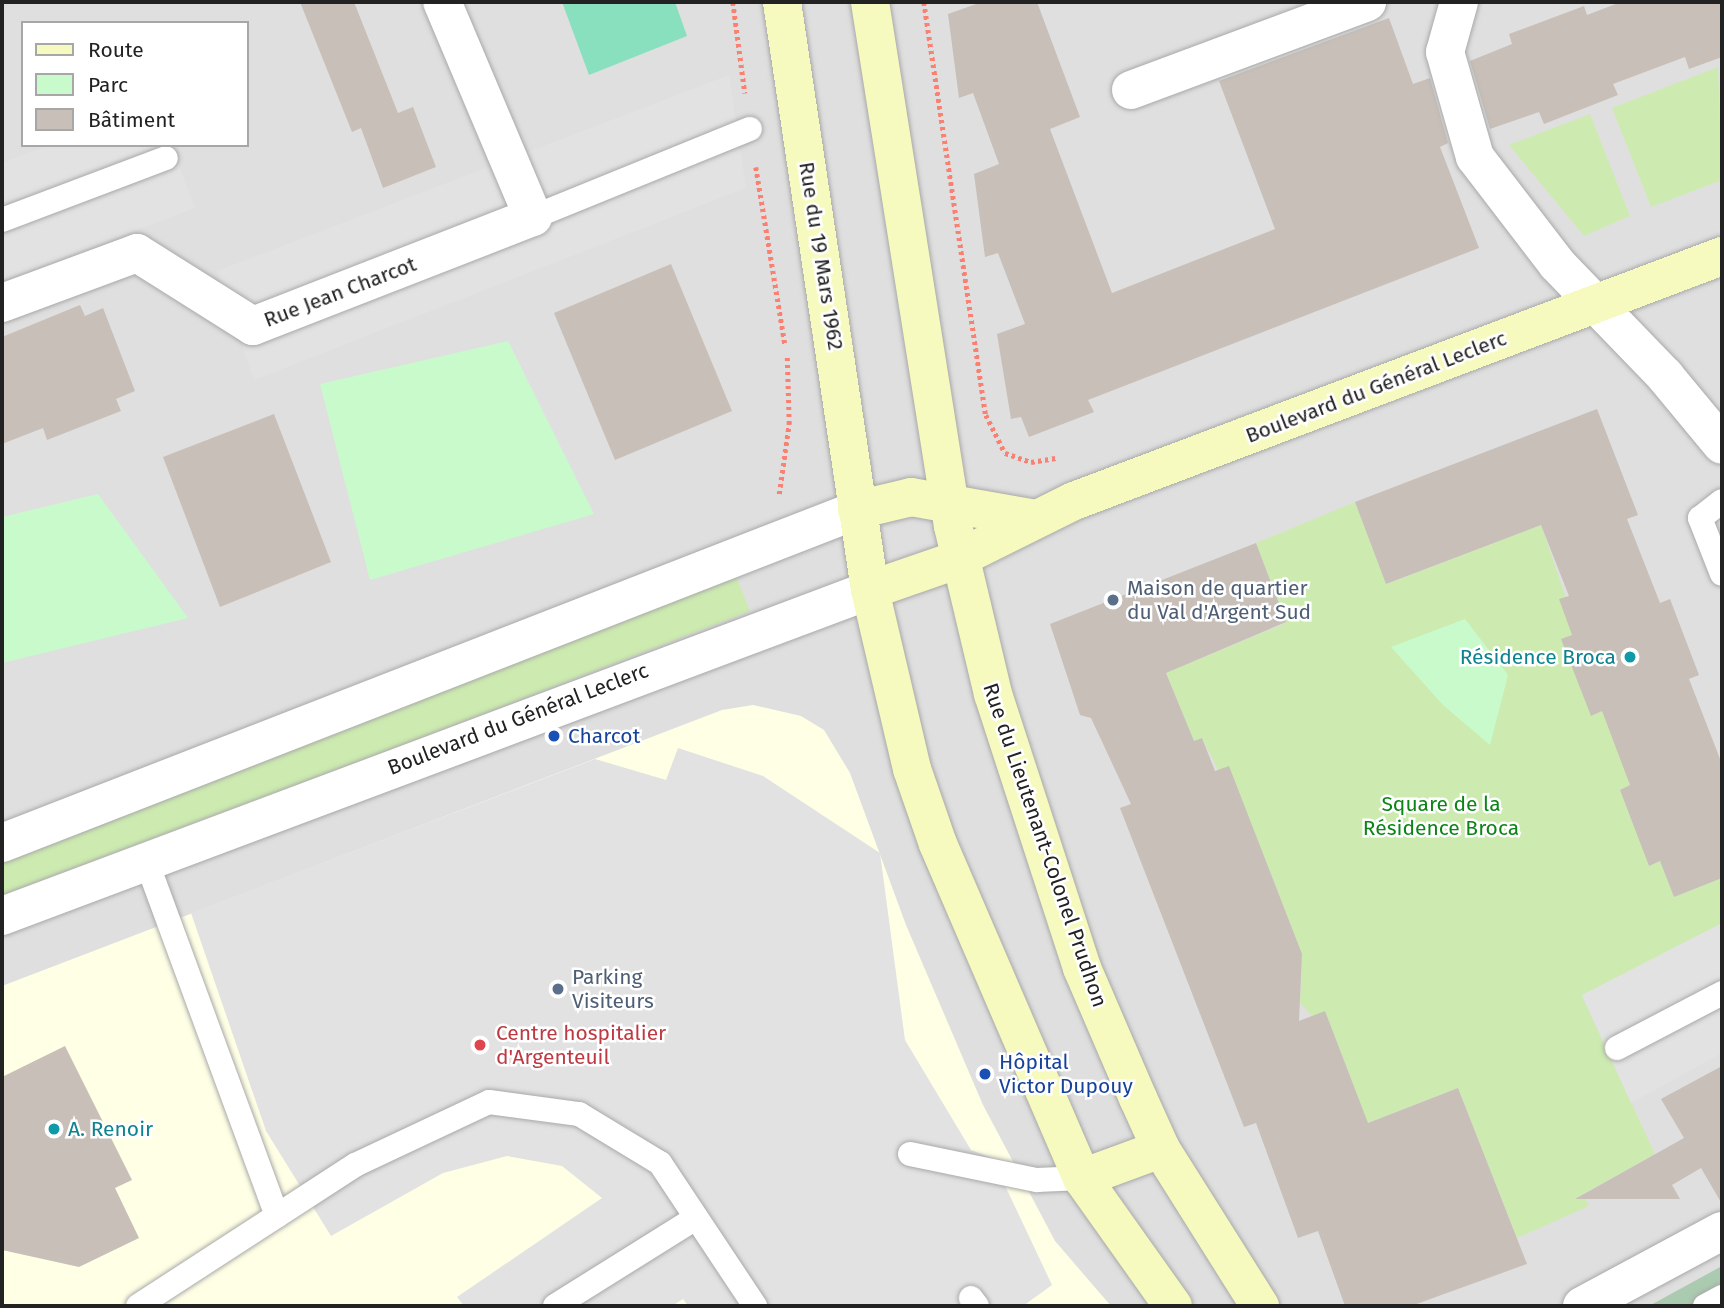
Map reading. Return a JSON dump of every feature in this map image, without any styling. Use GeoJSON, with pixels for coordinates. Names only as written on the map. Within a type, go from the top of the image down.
{"type":"FeatureCollection","features":[{"type":"Feature","properties":{"kind":"main road","name":"Rue du 19 Mars 1962"},"geometry":{"type":"LineString","coordinates":[[782,2],[857,510]]}},
{"type":"Feature","properties":{"kind":"main road","name":"Rue du Lieutenant-Colonel Prudhon"},"geometry":{"type":"LineString","coordinates":[[870,2],[949,503],[993,694],[1082,968],[1161,1149],[1260,1306]]}},
{"type":"Feature","properties":{"kind":"main road","name":"Boulevard du Général Leclerc"},"geometry":{"type":"LineString","coordinates":[[870,590],[960,558],[1030,518],[1722,256]]}},
{"type":"Feature","properties":{"kind":"main road"},"geometry":{"type":"LineString","coordinates":[[1030,518],[911,497],[857,510],[870,590],[899,722],[938,844],[1082,1178],[1172,1306]]}},
{"type":"Feature","properties":{"kind":"main road"},"geometry":{"type":"LineString","coordinates":[[1082,1178],[1161,1149]]}},
{"type":"Feature","properties":{"kind":"street"},"geometry":{"type":"LineString","coordinates":[[442,2],[533,217]]}},
{"type":"Feature","properties":{"kind":"street"},"geometry":{"type":"LineString","coordinates":[[1131,90],[1367,2]]}},
{"type":"Feature","properties":{"kind":"street"},"geometry":{"type":"LineString","coordinates":[[1459,2],[1445,52],[1475,157],[1594,306],[1665,376],[1722,445]]}},
{"type":"Feature","properties":{"kind":"street","name":"Rue Jean Charcot"},"geometry":{"type":"LineString","coordinates":[[2,303],[137,253],[253,326],[533,217]]}},
{"type":"Feature","properties":{"kind":"street"},"geometry":{"type":"LineString","coordinates":[[2,843],[857,510]]}},
{"type":"Feature","properties":{"kind":"street","name":"Boulevard du Général Leclerc"},"geometry":{"type":"LineString","coordinates":[[2,916],[870,590]]}},
{"type":"Feature","properties":{"kind":"street"},"geometry":{"type":"LineString","coordinates":[[1582,1306],[1722,1231]]}},
{"type":"Feature","properties":{"kind":"lane"},"geometry":{"type":"LineString","coordinates":[[533,217],[750,129]]}},
{"type":"Feature","properties":{"kind":"lane"},"geometry":{"type":"LineString","coordinates":[[2,220],[166,159]]}},
{"type":"Feature","properties":{"kind":"lane"},"geometry":{"type":"LineString","coordinates":[[1722,501],[1700,518],[1722,574]]}},
{"type":"Feature","properties":{"kind":"lane"},"geometry":{"type":"LineString","coordinates":[[146,860],[277,1216]]}},
{"type":"Feature","properties":{"kind":"lane"},"geometry":{"type":"LineString","coordinates":[[1617,1048],[1722,993]]}},
{"type":"Feature","properties":{"kind":"lane"},"geometry":{"type":"LineString","coordinates":[[138,1306],[355,1165],[489,1102],[579,1114],[660,1163],[755,1306]]}},
{"type":"Feature","properties":{"kind":"lane"},"geometry":{"type":"LineString","coordinates":[[910,1154],[1037,1180],[1082,1178]]}},
{"type":"Feature","properties":{"kind":"lane"},"geometry":{"type":"LineString","coordinates":[[555,1306],[696,1217]]}},
{"type":"Feature","properties":{"kind":"lane"},"geometry":{"type":"LineString","coordinates":[[1705,1306],[1722,1297]]}},
{"type":"Feature","properties":{"kind":"path"},"geometry":{"type":"LineString","coordinates":[[733,2],[750,129],[788,360],[789,424],[777,486],[793,535]]}},
{"type":"Feature","properties":{"kind":"path"},"geometry":{"type":"LineString","coordinates":[[923,2],[986,415],[1005,453],[1031,462],[1058,458],[1074,501]]}},
{"type":"Feature","properties":{"kind":"shaded area"},"geometry":{"type":"Polygon","coordinates":[[[2,2],[1722,2],[1722,1306],[2,1306],[2,2]]]}},
{"type":"Feature","properties":{"kind":"shaded area"},"geometry":{"type":"Polygon","coordinates":[[[729,75],[746,188],[254,380],[217,271],[729,75]]]}},
{"type":"Feature","properties":{"kind":"shaded area"},"geometry":{"type":"Polygon","coordinates":[[[44,147],[172,147],[195,208],[2,281],[2,163],[44,147]]]}},
{"type":"Feature","properties":{"kind":"shaded area","name":"Parking Visiteurs"},"geometry":{"type":"Polygon","coordinates":[[[753,705],[801,716],[824,730],[850,773],[906,925],[983,1105],[1055,1241],[1111,1306],[2,1306],[2,986],[722,710],[753,705]]]}},
{"type":"Feature","properties":{"kind":"shaded area","name":"Parking Visiteurs"},"geometry":{"type":"Polygon","coordinates":[[[678,748],[763,776],[880,853],[905,1040],[971,1150],[992,1158],[1052,1285],[1023,1306],[688,1306],[683,1299],[672,1306],[464,1306],[457,1297],[602,1198],[562,1166],[507,1156],[443,1173],[331,1236],[266,1131],[191,913],[595,759],[666,780],[678,748]]]}},
{"type":"Feature","properties":{"kind":"shaded area"},"geometry":{"type":"Polygon","coordinates":[[[1722,923],[1722,1053],[1631,1103],[1582,995],[1722,923]]]}},
{"type":"Feature","properties":{"kind":"shaded area"},"geometry":{"type":"Polygon","coordinates":[[[1722,1266],[1722,1306],[1649,1306],[1722,1266]]]}},
{"type":"Feature","properties":{"kind":"green space"},"geometry":{"type":"Polygon","coordinates":[[[562,2],[675,2],[687,36],[589,75],[562,2]]]}},
{"type":"Feature","properties":{"kind":"green space"},"geometry":{"type":"Polygon","coordinates":[[[1718,67],[1722,180],[1651,207],[1612,108],[1718,67]]]}},
{"type":"Feature","properties":{"kind":"green space"},"geometry":{"type":"Polygon","coordinates":[[[1590,114],[1630,216],[1584,236],[1509,145],[1590,114]]]}},
{"type":"Feature","properties":{"kind":"green space"},"geometry":{"type":"Polygon","coordinates":[[[508,341],[594,514],[370,580],[320,384],[508,341]]]}},
{"type":"Feature","properties":{"kind":"green space"},"geometry":{"type":"Polygon","coordinates":[[[98,494],[188,618],[2,663],[2,517],[98,494]]]}},
{"type":"Feature","properties":{"kind":"green space","name":"Square de la Résidence Broca"},"geometry":{"type":"Polygon","coordinates":[[[1355,502],[1387,584],[1541,525],[1630,785],[1620,790],[1649,865],[1660,861],[1674,897],[1722,878],[1722,923],[1582,996],[1655,1154],[1583,1194],[1589,1206],[1517,1238],[1458,1088],[1356,1127],[1354,1086],[1325,1012],[1312,1016],[1300,1003],[1302,954],[1273,879],[1202,738],[1194,741],[1166,673],[1286,623],[1256,543],[1355,502]]]}},
{"type":"Feature","properties":{"kind":"green space"},"geometry":{"type":"Polygon","coordinates":[[[736,576],[750,611],[2,900],[2,859],[736,576]]]}},
{"type":"Feature","properties":{"kind":"green space"},"geometry":{"type":"Polygon","coordinates":[[[1465,619],[1508,675],[1490,745],[1443,705],[1391,647],[1465,619]]]}},
{"type":"Feature","properties":{"kind":"building"},"geometry":{"type":"Polygon","coordinates":[[[300,2],[354,2],[398,113],[413,107],[436,167],[383,188],[361,128],[352,132],[300,2]]]}},
{"type":"Feature","properties":{"kind":"building"},"geometry":{"type":"Polygon","coordinates":[[[982,2],[1037,2],[1080,117],[1050,129],[1112,293],[1275,229],[1219,81],[1389,18],[1413,84],[1430,78],[1448,143],[1440,147],[1479,248],[1088,400],[1094,412],[1029,437],[1021,417],[1011,419],[997,334],[1025,324],[998,253],[985,257],[974,174],[999,164],[973,93],[959,98],[948,14],[982,2]]]}},
{"type":"Feature","properties":{"kind":"building"},"geometry":{"type":"Polygon","coordinates":[[[1621,2],[1722,2],[1722,57],[1689,69],[1685,57],[1613,84],[1618,95],[1544,124],[1539,112],[1490,129],[1470,61],[1512,44],[1509,34],[1584,6],[1587,15],[1621,2]]]}},
{"type":"Feature","properties":{"kind":"building"},"geometry":{"type":"Polygon","coordinates":[[[671,264],[732,411],[615,460],[554,313],[671,264]]]}},
{"type":"Feature","properties":{"kind":"building"},"geometry":{"type":"Polygon","coordinates":[[[80,305],[85,316],[103,308],[135,391],[116,399],[121,411],[47,440],[43,428],[2,444],[2,337],[80,305]]]}},
{"type":"Feature","properties":{"kind":"building","name":"Résidence Broca"},"geometry":{"type":"Polygon","coordinates":[[[1597,409],[1638,515],[1627,519],[1660,603],[1670,599],[1699,675],[1689,679],[1722,764],[1722,878],[1674,897],[1660,861],[1649,866],[1620,790],[1630,785],[1602,711],[1591,716],[1561,639],[1572,635],[1559,599],[1569,596],[1541,525],[1386,584],[1355,502],[1597,409]]]}},
{"type":"Feature","properties":{"kind":"building"},"geometry":{"type":"Polygon","coordinates":[[[274,414],[331,562],[220,607],[163,457],[274,414]]]}},
{"type":"Feature","properties":{"kind":"building"},"geometry":{"type":"Polygon","coordinates":[[[1256,543],[1286,622],[1166,673],[1194,741],[1202,738],[1215,771],[1229,766],[1302,954],[1299,1021],[1325,1011],[1368,1123],[1458,1088],[1527,1264],[1411,1306],[1345,1306],[1318,1231],[1298,1238],[1256,1123],[1244,1127],[1120,808],[1131,804],[1091,718],[1080,715],[1050,624],[1256,543]]]}},
{"type":"Feature","properties":{"kind":"building","name":"A. Renoir"},"geometry":{"type":"Polygon","coordinates":[[[65,1046],[132,1180],[115,1188],[139,1238],[79,1267],[2,1250],[2,1077],[65,1046]]]}},
{"type":"Feature","properties":{"kind":"building"},"geometry":{"type":"Polygon","coordinates":[[[1722,1066],[1722,1204],[1701,1168],[1672,1185],[1680,1199],[1575,1199],[1684,1138],[1661,1099],[1722,1066]]]}},
{"type":"Feature","properties":{"kind":"place","name":"Maison de quartier du Val d'Argent Sud"},"geometry":{"type":"Point","coordinates":[1113,600]}},
{"type":"Feature","properties":{"kind":"place","name":"Résidence Broca"},"geometry":{"type":"Point","coordinates":[1630,657]}},
{"type":"Feature","properties":{"kind":"place","name":"Charcot"},"geometry":{"type":"Point","coordinates":[554,736]}},
{"type":"Feature","properties":{"kind":"place","name":"Parking Visiteurs"},"geometry":{"type":"Point","coordinates":[558,989]}},
{"type":"Feature","properties":{"kind":"place","name":"Centre hospitalier d'Argenteuil"},"geometry":{"type":"Point","coordinates":[480,1045]}},
{"type":"Feature","properties":{"kind":"place","name":"Hôpital Victor Dupouy"},"geometry":{"type":"Point","coordinates":[985,1074]}},
{"type":"Feature","properties":{"kind":"place","name":"A. Renoir"},"geometry":{"type":"Point","coordinates":[54,1129]}}]}
